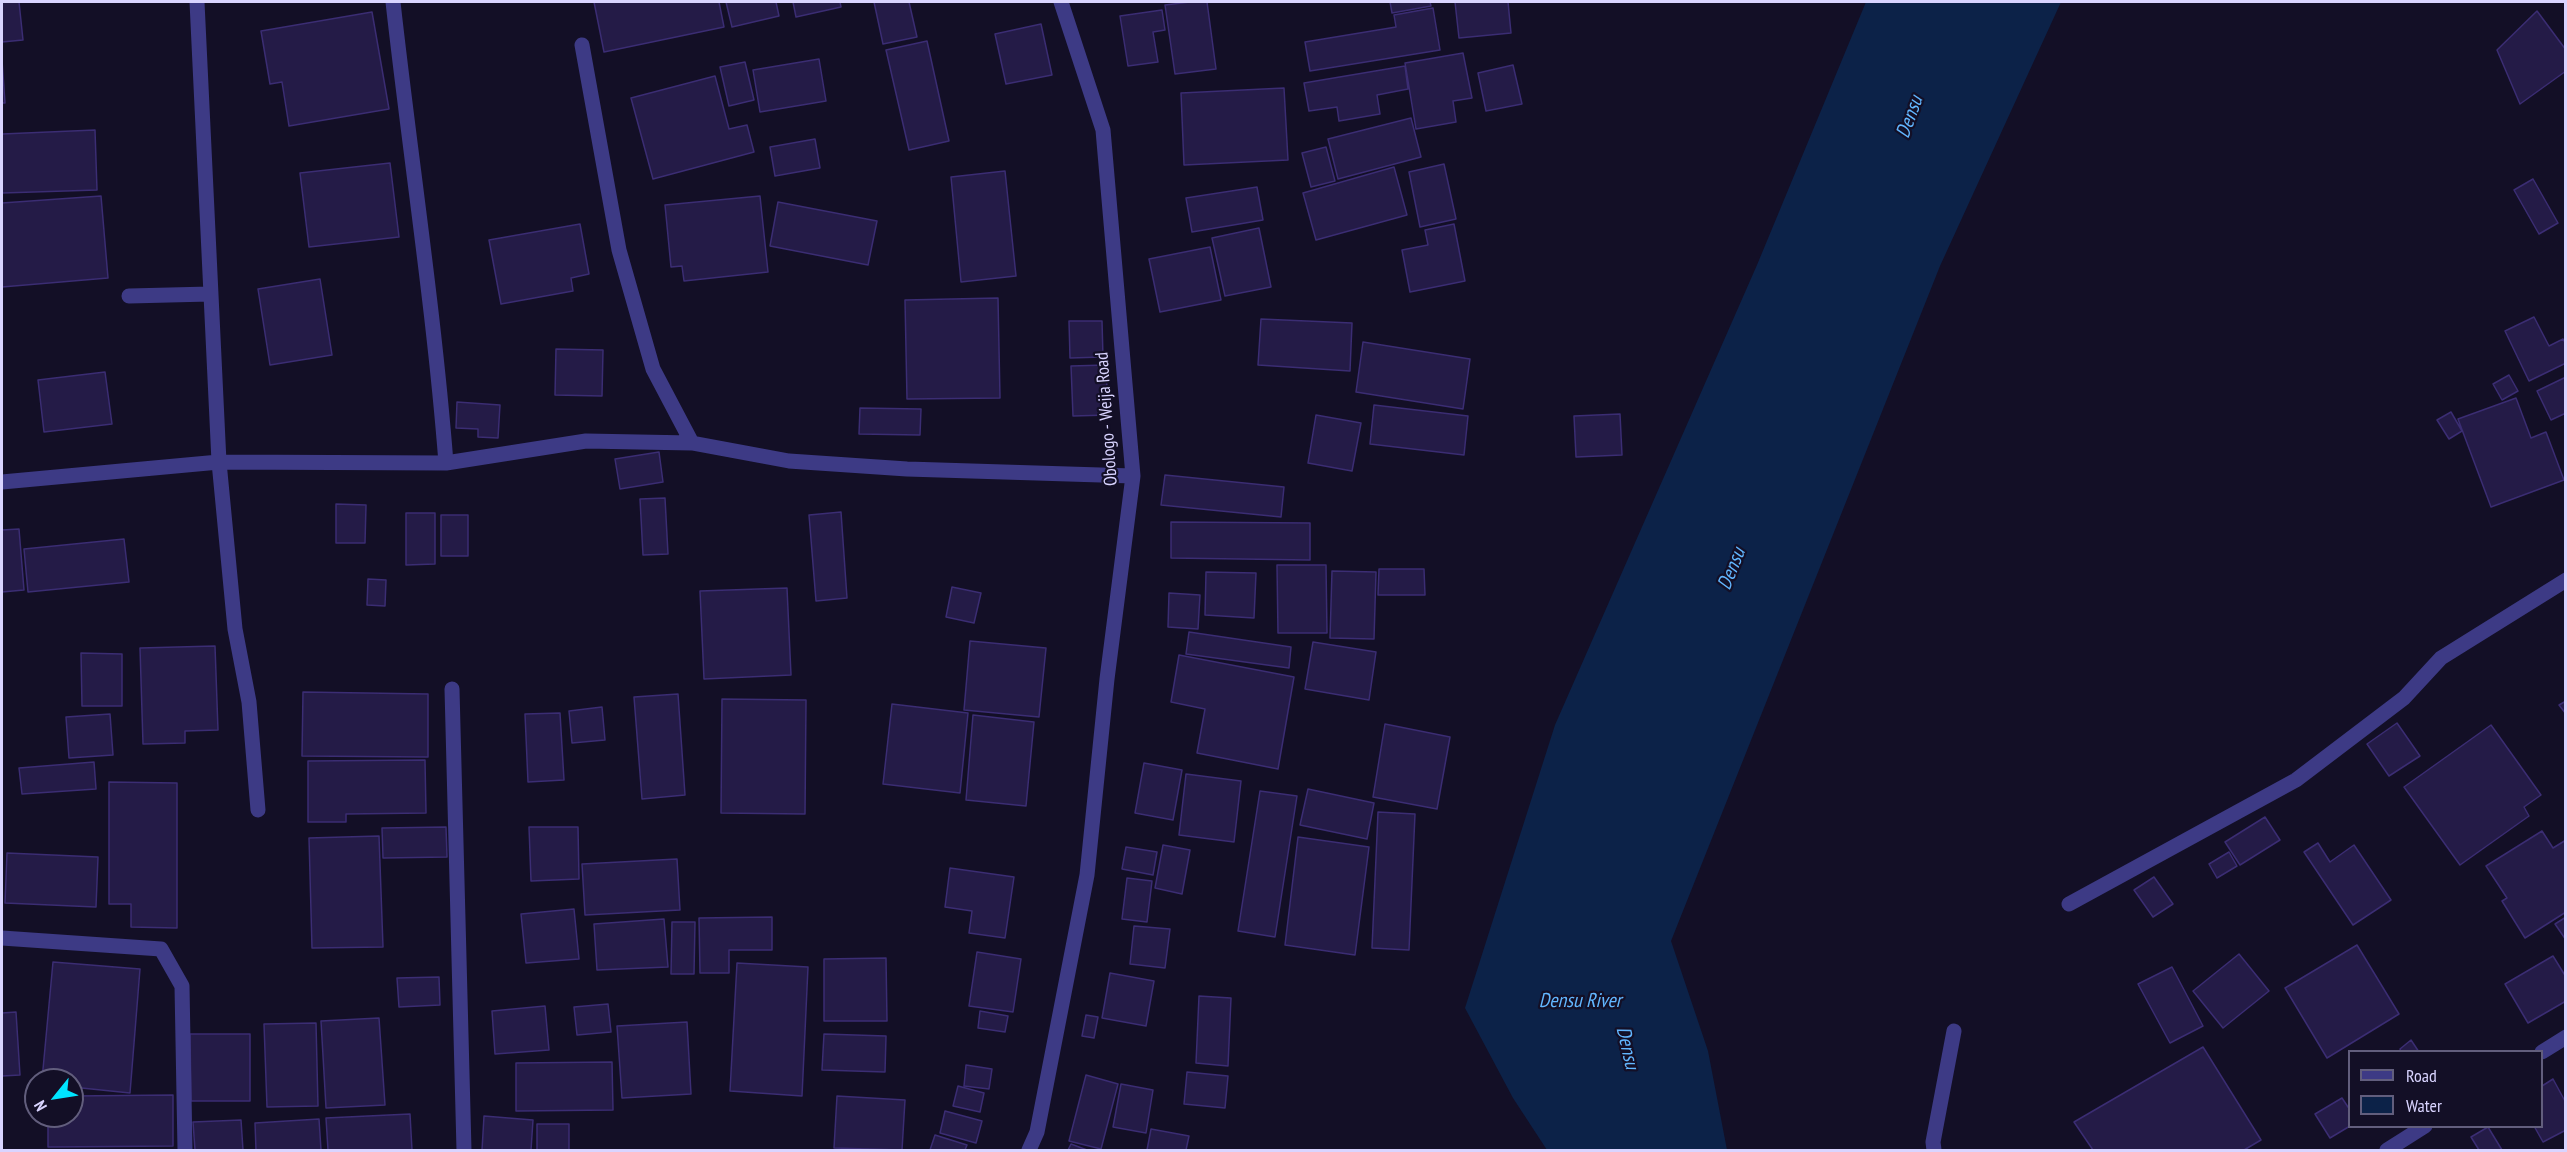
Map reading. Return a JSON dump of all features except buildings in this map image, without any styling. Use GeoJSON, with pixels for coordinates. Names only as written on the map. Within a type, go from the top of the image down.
{"type":"FeatureCollection","features":[{"type":"Feature","properties":{"kind":"street"},"geometry":{"type":"LineString","coordinates":[[197,2],[219,462],[235,629],[249,702],[258,810]]}},
{"type":"Feature","properties":{"kind":"street"},"geometry":{"type":"LineString","coordinates":[[393,2],[438,364],[446,463]]}},
{"type":"Feature","properties":{"kind":"street","name":"Obologo - Weija Road"},"geometry":{"type":"LineString","coordinates":[[1029,1150],[1037,1132],[1087,875],[1107,679],[1133,476],[1103,130],[1061,2]]}},
{"type":"Feature","properties":{"kind":"street"},"geometry":{"type":"LineString","coordinates":[[582,45],[619,250],[653,369],[692,443]]}},
{"type":"Feature","properties":{"kind":"street"},"geometry":{"type":"LineString","coordinates":[[129,296],[210,294]]}},
{"type":"Feature","properties":{"kind":"street"},"geometry":{"type":"LineString","coordinates":[[2,482],[219,462],[446,463],[586,441],[692,443],[789,461],[907,469],[1133,476]]}},
{"type":"Feature","properties":{"kind":"street"},"geometry":{"type":"LineString","coordinates":[[2069,904],[2296,780],[2404,698],[2441,658],[2565,580]]}},
{"type":"Feature","properties":{"kind":"street"},"geometry":{"type":"LineString","coordinates":[[452,689],[464,1150]]}},
{"type":"Feature","properties":{"kind":"street"},"geometry":{"type":"LineString","coordinates":[[2,938],[160,949],[182,986],[185,1150]]}},
{"type":"Feature","properties":{"kind":"street"},"geometry":{"type":"LineString","coordinates":[[1934,1150],[1933,1142],[1954,1031]]}},
{"type":"Feature","properties":{"kind":"street"},"geometry":{"type":"LineString","coordinates":[[2543,1051],[2565,1037]]}},
{"type":"Feature","properties":{"kind":"street"},"geometry":{"type":"LineString","coordinates":[[2387,1150],[2422,1128]]}},
{"type":"Feature","properties":{"kind":"water","name":"Densu River"},"geometry":{"type":"Polygon","coordinates":[[[1866,2],[2061,2],[1940,266],[1671,941],[1708,1051],[1727,1150],[1547,1150],[1513,1098],[1465,1008],[1555,725],[1757,265],[1866,2]]]}},
{"type":"Feature","properties":{"kind":"water label","name":"Densu"},"geometry":{"type":"Point","coordinates":[1910,117]}},
{"type":"Feature","properties":{"kind":"water label","name":"Densu"},"geometry":{"type":"Point","coordinates":[1732,569]}},
{"type":"Feature","properties":{"kind":"water label","name":"Densu"},"geometry":{"type":"Point","coordinates":[1627,1048]}}]}
